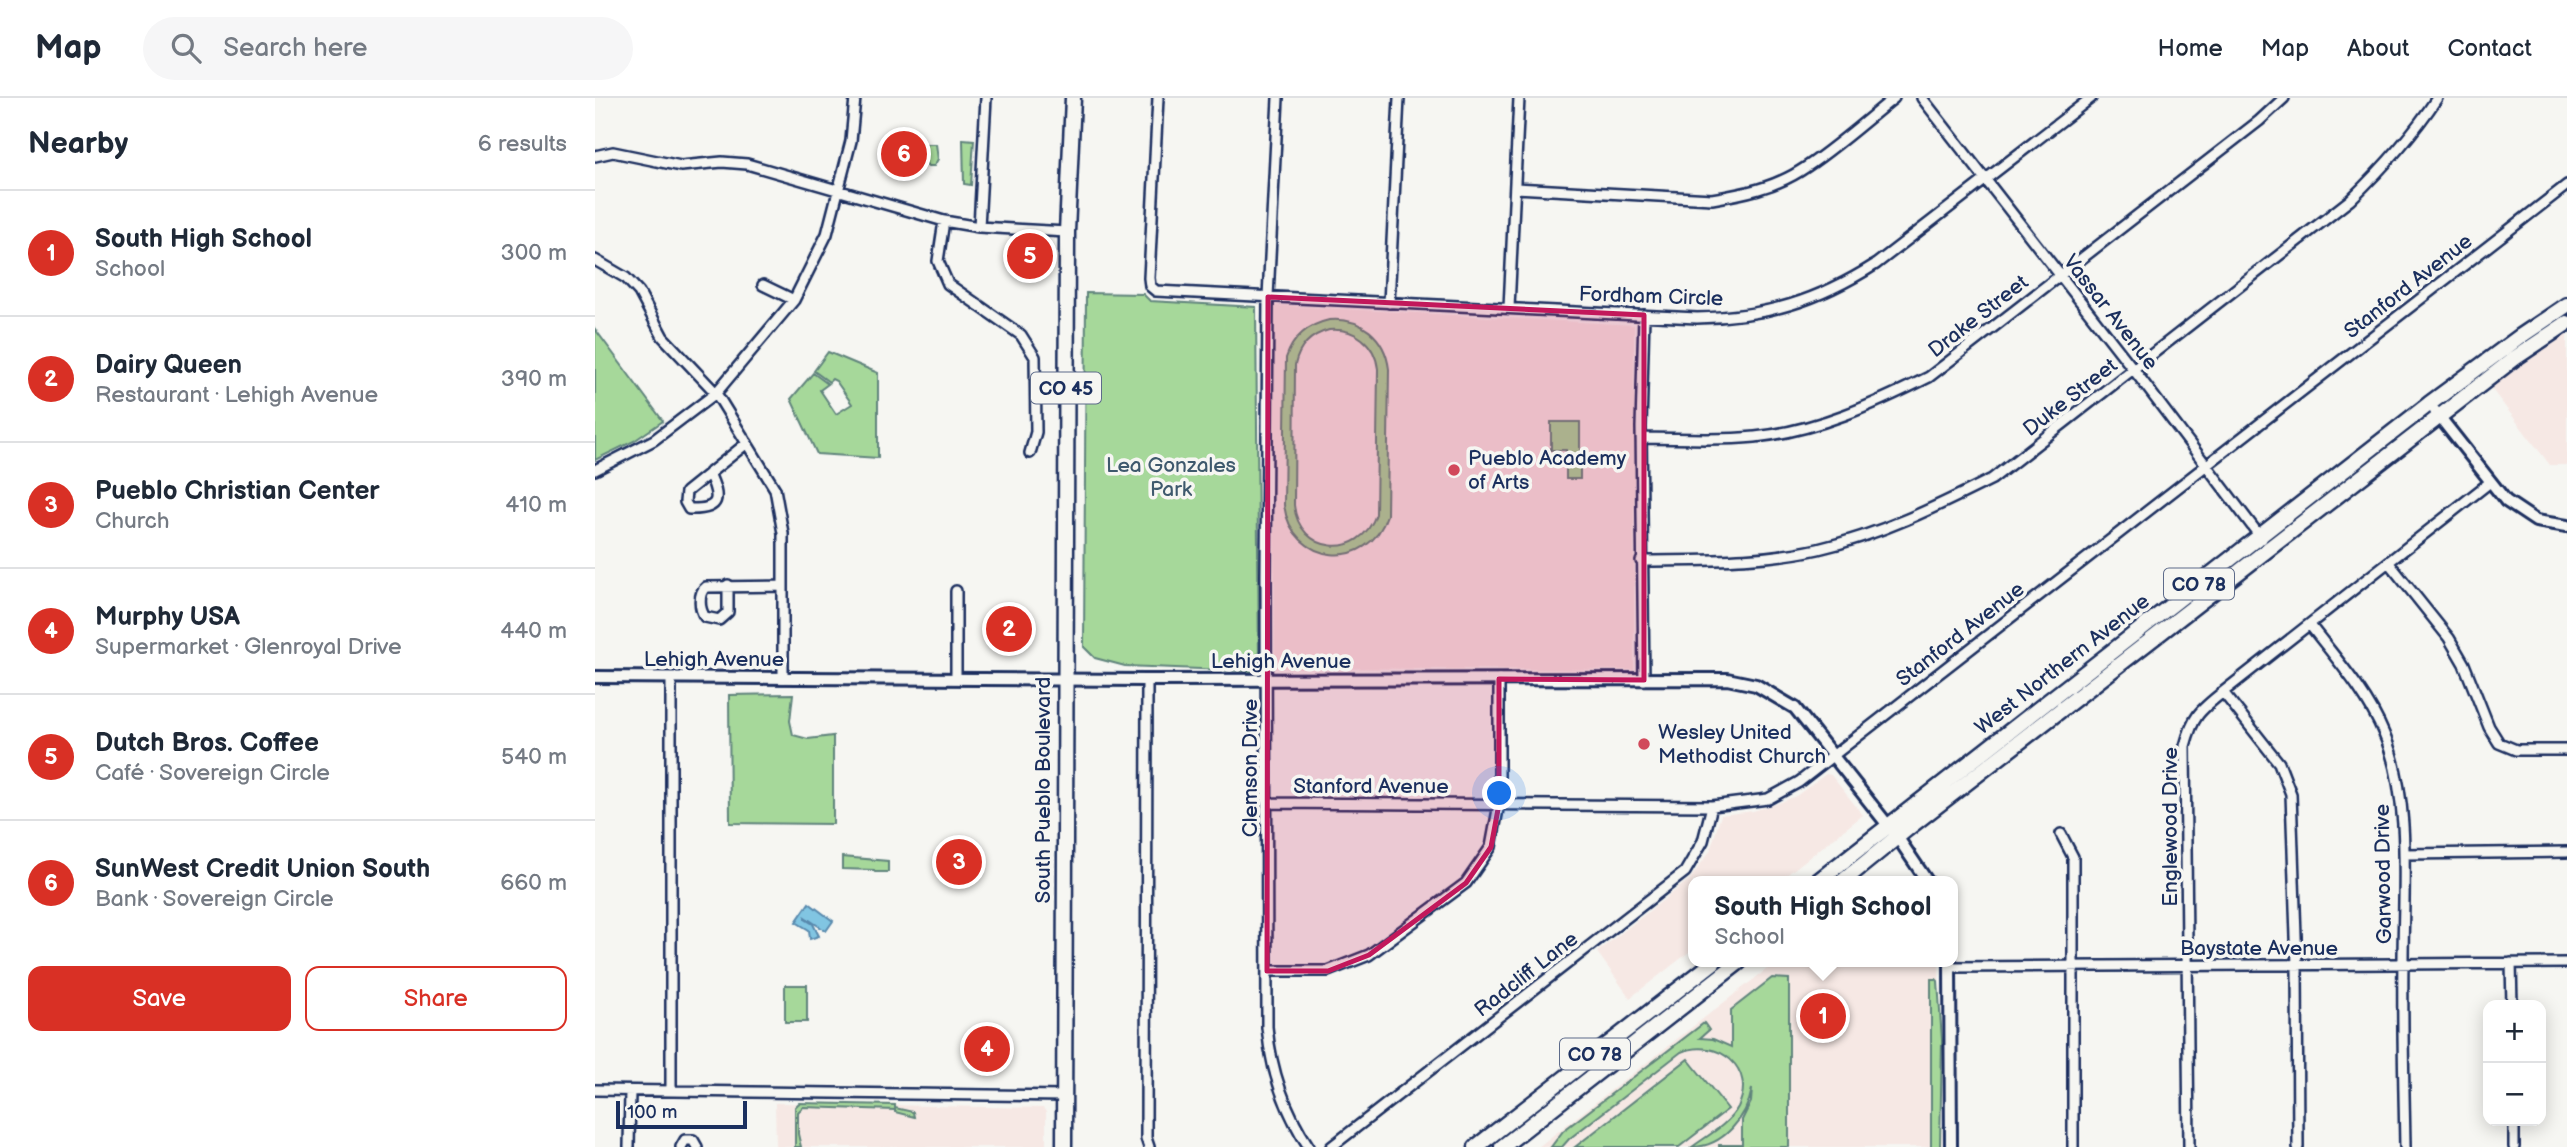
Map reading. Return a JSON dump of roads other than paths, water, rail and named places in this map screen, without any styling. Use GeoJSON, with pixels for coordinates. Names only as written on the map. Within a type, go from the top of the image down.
{"type":"FeatureCollection","features":[{"type":"Feature","properties":{"kind":"main road","name":"South Pueblo Boulevard"},"geometry":{"type":"LineString","coordinates":[[1064,1147],[1067,232],[1073,98]]}},
{"type":"Feature","properties":{"kind":"main road","name":"West Northern Avenue"},"geometry":{"type":"LineString","coordinates":[[1848,876],[1894,832],[2260,536],[2429,404],[2567,305]]}},
{"type":"Feature","properties":{"kind":"main road","name":"West Northern Avenue"},"geometry":{"type":"LineString","coordinates":[[1826,876],[1894,832],[2269,549],[2515,358],[2567,323]]}},
{"type":"Feature","properties":{"kind":"main road","name":"CO 78"},"geometry":{"type":"LineString","coordinates":[[1476,1147],[1708,967]]}},
{"type":"Feature","properties":{"kind":"main road","name":"CO 78"},"geometry":{"type":"LineString","coordinates":[[1502,1147],[1733,967]]}},
{"type":"Feature","properties":{"kind":"street"},"geometry":{"type":"LineString","coordinates":[[595,470],[654,440],[716,393],[794,300],[827,234],[840,191],[851,141],[855,98]]}},
{"type":"Feature","properties":{"kind":"street"},"geometry":{"type":"LineString","coordinates":[[979,227],[986,98]]}},
{"type":"Feature","properties":{"kind":"street","name":"Fordham Circle"},"geometry":{"type":"LineString","coordinates":[[1158,98],[1150,286],[1156,291],[1722,318],[1750,315],[1799,303],[1847,282],[1877,264],[2091,98]]}},
{"type":"Feature","properties":{"kind":"street"},"geometry":{"type":"LineString","coordinates":[[1268,296],[1278,98]]}},
{"type":"Feature","properties":{"kind":"street"},"geometry":{"type":"LineString","coordinates":[[1389,303],[1399,98]]}},
{"type":"Feature","properties":{"kind":"street"},"geometry":{"type":"LineString","coordinates":[[1509,308],[1519,98]]}},
{"type":"Feature","properties":{"kind":"street"},"geometry":{"type":"LineString","coordinates":[[1515,188],[1712,199],[1744,194],[1770,186],[1800,171],[1895,98]]}},
{"type":"Feature","properties":{"kind":"street","name":"Vassar Avenue"},"geometry":{"type":"LineString","coordinates":[[1922,98],[2134,370],[2269,549]]}},
{"type":"Feature","properties":{"kind":"street","name":"Drake Street"},"geometry":{"type":"LineString","coordinates":[[1641,439],[1756,437],[1812,425],[1878,403],[1929,377],[2259,121],[2284,98]]}},
{"type":"Feature","properties":{"kind":"street","name":"Duke Street"},"geometry":{"type":"LineString","coordinates":[[1641,561],[1756,558],[1817,549],[1879,531],[1939,506],[1992,479],[2350,200],[2390,162],[2422,122],[2437,98]]}},
{"type":"Feature","properties":{"kind":"street"},"geometry":{"type":"LineString","coordinates":[[595,156],[613,152],[681,166],[734,162],[943,221],[979,227],[1067,232]]}},
{"type":"Feature","properties":{"kind":"street","name":"Stanford Avenue"},"geometry":{"type":"LineString","coordinates":[[1267,803],[1712,806],[1768,799],[1799,782],[2567,185]]}},
{"type":"Feature","properties":{"kind":"street"},"geometry":{"type":"LineString","coordinates":[[943,221],[938,261],[948,284],[1021,335],[1035,357],[1037,432],[1030,453]]}},
{"type":"Feature","properties":{"kind":"street"},"geometry":{"type":"LineString","coordinates":[[595,260],[632,284],[663,337],[716,393],[775,489],[783,533],[783,678]]}},
{"type":"Feature","properties":{"kind":"street"},"geometry":{"type":"LineString","coordinates":[[763,285],[794,300]]}},
{"type":"Feature","properties":{"kind":"street","name":"Clemson Drive"},"geometry":{"type":"LineString","coordinates":[[1268,296],[1266,562],[1269,1048],[1284,1102],[1309,1147]]}},
{"type":"Feature","properties":{"kind":"street"},"geometry":{"type":"LineString","coordinates":[[1644,315],[1641,439],[1644,680]]}},
{"type":"Feature","properties":{"kind":"street"},"geometry":{"type":"LineString","coordinates":[[2429,404],[2489,483],[2506,501],[2536,522],[2567,526]]}},
{"type":"Feature","properties":{"kind":"street"},"geometry":{"type":"LineString","coordinates":[[709,473],[747,443]]}},
{"type":"Feature","properties":{"kind":"street","name":"Englewood Drive"},"geometry":{"type":"LineString","coordinates":[[2189,1147],[2185,746],[2191,724],[2201,710],[2223,692],[2489,483]]}},
{"type":"Feature","properties":{"kind":"street"},"geometry":{"type":"LineString","coordinates":[[2389,563],[2449,638],[2464,664],[2489,727],[2499,743],[2516,750],[2567,750]]}},
{"type":"Feature","properties":{"kind":"street"},"geometry":{"type":"LineString","coordinates":[[728,585],[783,586]]}},
{"type":"Feature","properties":{"kind":"street"},"geometry":{"type":"LineString","coordinates":[[956,591],[956,678]]}},
{"type":"Feature","properties":{"kind":"street","name":"Garwood Drive"},"geometry":{"type":"LineString","coordinates":[[2310,625],[2370,704],[2386,737],[2397,779],[2404,854],[2405,1147]]}},
{"type":"Feature","properties":{"kind":"street","name":"Lehigh Avenue"},"geometry":{"type":"LineString","coordinates":[[595,677],[1727,679],[1756,685],[1795,708],[1894,832],[1924,876]]}},
{"type":"Feature","properties":{"kind":"street"},"geometry":{"type":"LineString","coordinates":[[671,678],[671,1091]]}},
{"type":"Feature","properties":{"kind":"street"},"geometry":{"type":"LineString","coordinates":[[1267,971],[1328,971],[1369,955],[1467,883],[1491,847],[1499,804],[1499,679]]}},
{"type":"Feature","properties":{"kind":"street"},"geometry":{"type":"LineString","coordinates":[[1147,680],[1146,1138],[1149,1147]]}},
{"type":"Feature","properties":{"kind":"street"},"geometry":{"type":"LineString","coordinates":[[2223,692],[2279,763],[2291,794],[2297,965],[2298,1147]]}},
{"type":"Feature","properties":{"kind":"street","name":"Radcliff Lane"},"geometry":{"type":"LineString","coordinates":[[1331,1147],[1685,872],[1703,841],[1712,806]]}},
{"type":"Feature","properties":{"kind":"street"},"geometry":{"type":"LineString","coordinates":[[2061,834],[2073,857],[2073,1147]]}},
{"type":"Feature","properties":{"kind":"street"},"geometry":{"type":"LineString","coordinates":[[2404,854],[2567,852]]}},
{"type":"Feature","properties":{"kind":"street"},"geometry":{"type":"LineString","coordinates":[[2511,963],[2512,1000]]}},
{"type":"Feature","properties":{"kind":"street","name":"Baystate Avenue"},"geometry":{"type":"LineString","coordinates":[[1958,964],[2567,963]]}},
{"type":"Feature","properties":{"kind":"street"},"geometry":{"type":"LineString","coordinates":[[1950,967],[1951,1147]]}},
{"type":"Feature","properties":{"kind":"street"},"geometry":{"type":"LineString","coordinates":[[595,1090],[1064,1096]]}},
{"type":"Feature","properties":{"kind":"street"},"geometry":{"type":"LineString","coordinates":[[629,1147],[630,1091]]}},
{"type":"Feature","properties":{"kind":"street"},"geometry":{"type":"LineString","coordinates":[[2514,1126],[2514,1147]]}},
{"type":"Feature","properties":{"kind":"street"},"geometry":{"type":"LineString","coordinates":[[681,1147],[685,1140],[692,1140],[697,1147]]}},
{"type":"Feature","properties":{"kind":"water"},"geometry":{"type":"Polygon","coordinates":[[[809,903],[833,921],[826,931],[805,917],[813,924],[819,936],[810,939],[809,930],[796,922],[809,903]]]}},
{"type":"Feature","properties":{"kind":"place","name":"SunWest Credit Union South"},"geometry":{"type":"Point","coordinates":[904,154]}},
{"type":"Feature","properties":{"kind":"place","name":"Dutch Bros. Coffee"},"geometry":{"type":"Point","coordinates":[1030,256]}},
{"type":"Feature","properties":{"kind":"place","name":"Pueblo Academy of Arts"},"geometry":{"type":"Point","coordinates":[1454,470]}},
{"type":"Feature","properties":{"kind":"place","name":"Dairy Queen"},"geometry":{"type":"Point","coordinates":[1009,629]}},
{"type":"Feature","properties":{"kind":"place","name":"Wesley United Methodist Church"},"geometry":{"type":"Point","coordinates":[1644,744]}},
{"type":"Feature","properties":{"kind":"place","name":"Pueblo Christian Center"},"geometry":{"type":"Point","coordinates":[959,862]}},
{"type":"Feature","properties":{"kind":"place","name":"South High School"},"geometry":{"type":"Point","coordinates":[1823,1016]}},
{"type":"Feature","properties":{"kind":"place","name":"Murphy USA"},"geometry":{"type":"Point","coordinates":[987,1049]}},
{"type":"Feature","properties":{"kind":"park label","name":"Lea Gonzales Park"},"geometry":{"type":"Point","coordinates":[1171,477]}}]}
